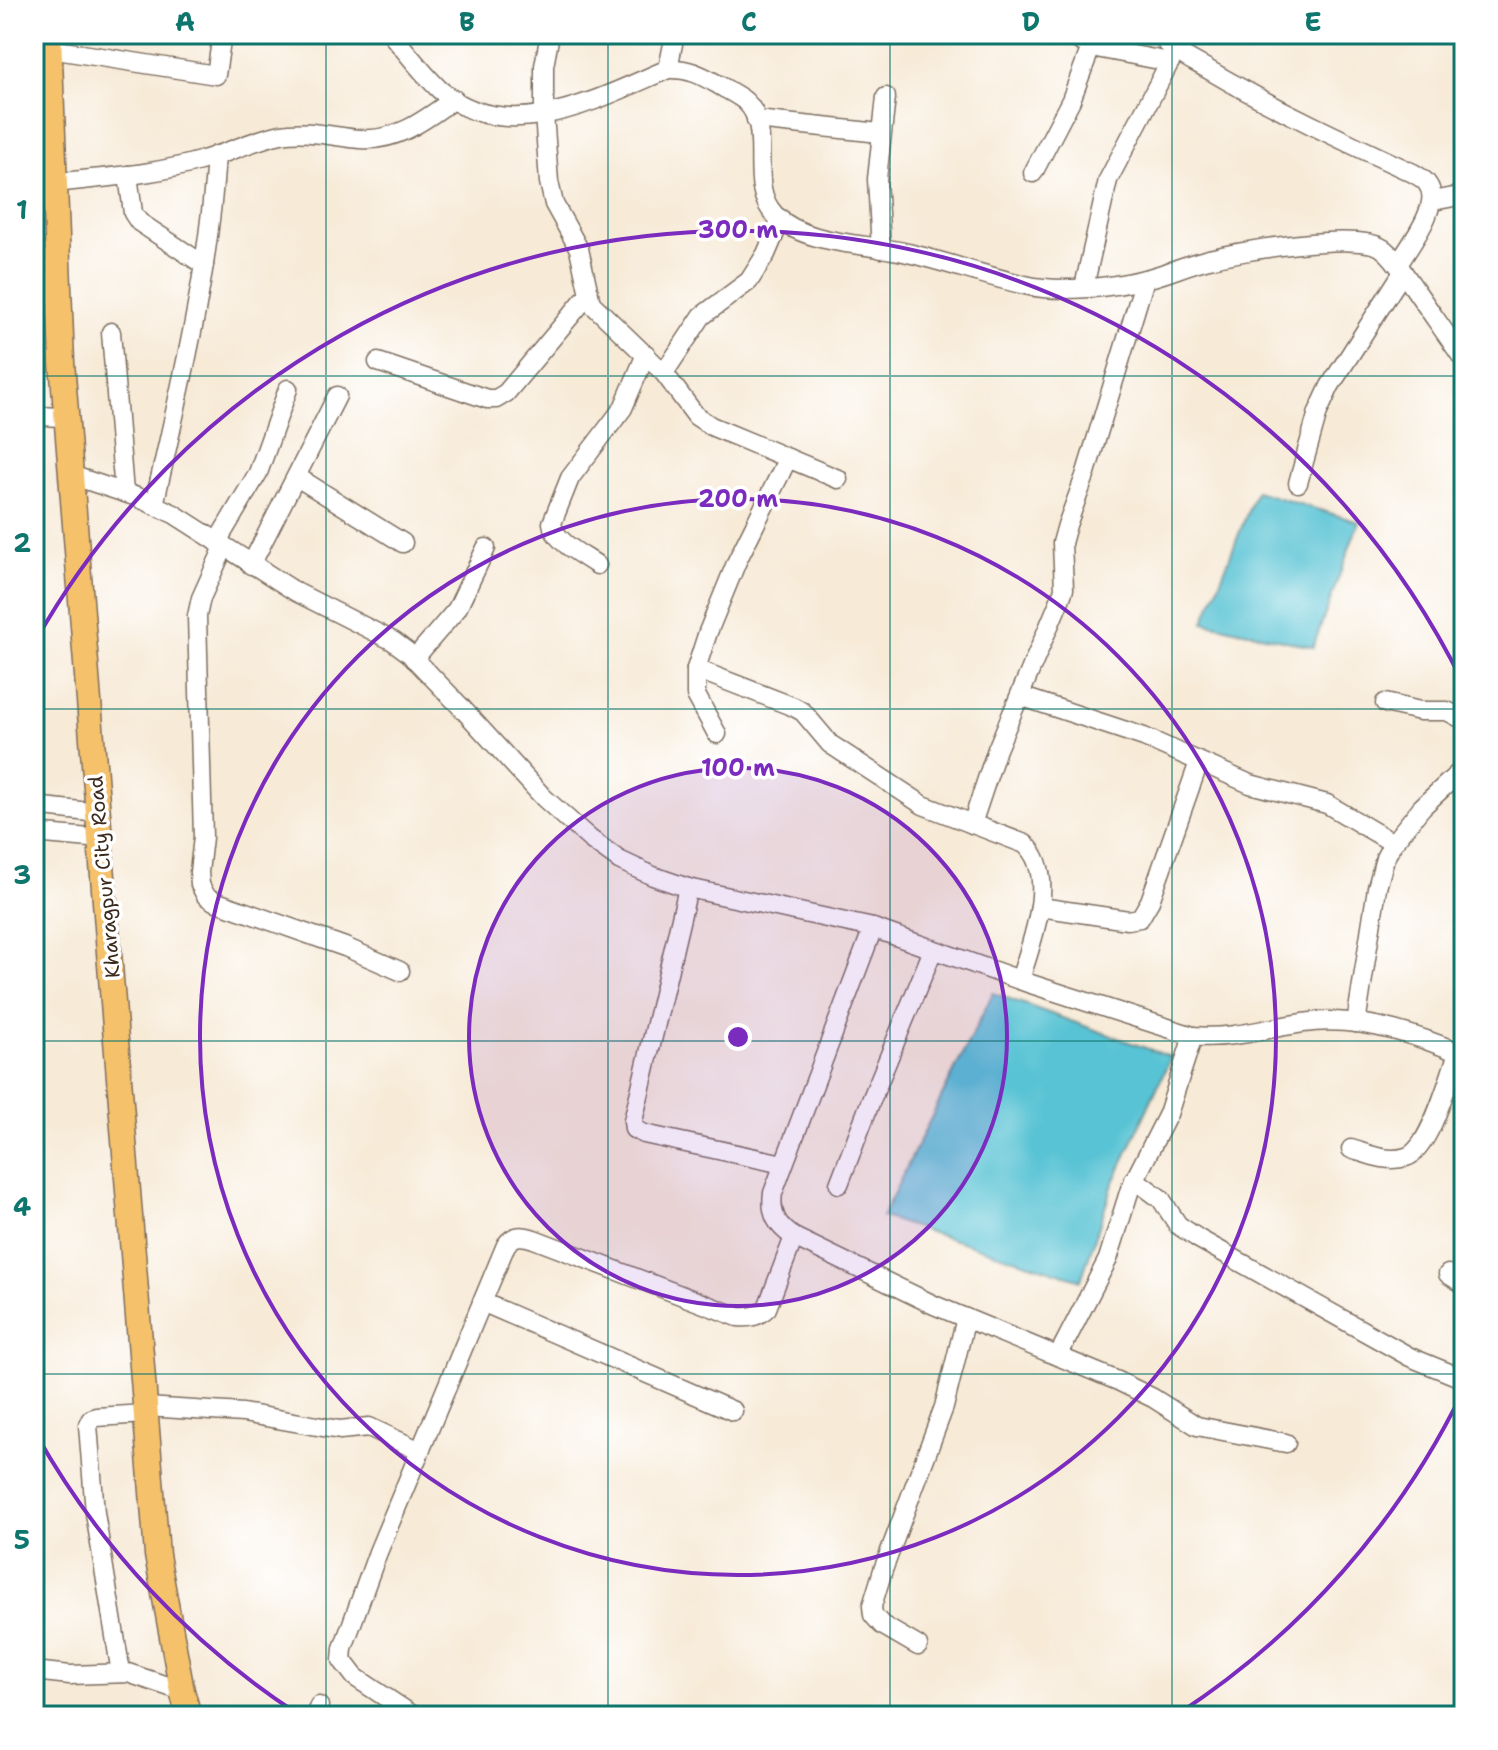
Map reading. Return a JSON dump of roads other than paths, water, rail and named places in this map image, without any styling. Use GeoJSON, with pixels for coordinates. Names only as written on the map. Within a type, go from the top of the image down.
{"type":"FeatureCollection","features":[{"type":"Feature","properties":{"kind":"main road","name":"Kharagpur City Road"},"geometry":{"type":"LineString","coordinates":[[49,42],[71,475],[157,1555],[189,1716]]}},
{"type":"Feature","properties":{"kind":"street"},"geometry":{"type":"LineString","coordinates":[[49,42],[216,75],[222,34]]}},
{"type":"Feature","properties":{"kind":"street"},"geometry":{"type":"LineString","coordinates":[[391,34],[441,90],[465,107],[492,114],[544,114],[576,108],[668,69],[683,68],[700,74],[745,101],[755,113],[762,183],[774,215],[808,233],[842,244],[903,251],[1024,285],[1046,289],[1084,287],[1145,279],[1222,256],[1333,241],[1375,243],[1400,268],[1464,360]]}},
{"type":"Feature","properties":{"kind":"street"},"geometry":{"type":"LineString","coordinates":[[550,34],[544,66],[549,182],[554,204],[579,249],[588,295],[600,314],[664,373],[696,416],[711,426],[838,479]]}},
{"type":"Feature","properties":{"kind":"street"},"geometry":{"type":"LineString","coordinates":[[668,69],[675,34]]}},
{"type":"Feature","properties":{"kind":"street"},"geometry":{"type":"LineString","coordinates":[[1068,34],[1091,47],[1173,56],[1413,173],[1428,184],[1433,201],[1400,268],[1330,386],[1318,412],[1298,483]]}},
{"type":"Feature","properties":{"kind":"street"},"geometry":{"type":"LineString","coordinates":[[1160,34],[1173,56]]}},
{"type":"Feature","properties":{"kind":"street"},"geometry":{"type":"LineString","coordinates":[[1033,173],[1071,100],[1091,47]]}},
{"type":"Feature","properties":{"kind":"street"},"geometry":{"type":"LineString","coordinates":[[1084,287],[1108,180],[1173,56]]}},
{"type":"Feature","properties":{"kind":"street"},"geometry":{"type":"LineString","coordinates":[[881,249],[877,179],[886,97]]}},
{"type":"Feature","properties":{"kind":"street"},"geometry":{"type":"LineString","coordinates":[[55,183],[157,172],[294,132],[381,138],[419,124],[454,99]]}},
{"type":"Feature","properties":{"kind":"street"},"geometry":{"type":"LineString","coordinates":[[756,120],[880,133]]}},
{"type":"Feature","properties":{"kind":"street"},"geometry":{"type":"LineString","coordinates":[[154,505],[188,356],[212,213],[216,155]]}},
{"type":"Feature","properties":{"kind":"street"},"geometry":{"type":"LineString","coordinates":[[128,175],[133,213],[139,222],[204,265]]}},
{"type":"Feature","properties":{"kind":"street"},"geometry":{"type":"LineString","coordinates":[[1433,201],[1464,195]]}},
{"type":"Feature","properties":{"kind":"street"},"geometry":{"type":"LineString","coordinates":[[664,373],[702,316],[749,281],[766,254],[781,219]]}},
{"type":"Feature","properties":{"kind":"street"},"geometry":{"type":"LineString","coordinates":[[972,824],[997,749],[1064,589],[1061,561],[1064,534],[1085,476],[1145,279]]}},
{"type":"Feature","properties":{"kind":"street"},"geometry":{"type":"LineString","coordinates":[[378,362],[487,399],[496,399],[506,393],[588,295]]}},
{"type":"Feature","properties":{"kind":"street"},"geometry":{"type":"LineString","coordinates":[[111,332],[124,493]]}},
{"type":"Feature","properties":{"kind":"street"},"geometry":{"type":"LineString","coordinates":[[597,565],[559,537],[553,531],[552,523],[570,478],[623,408],[646,354]]}},
{"type":"Feature","properties":{"kind":"street"},"geometry":{"type":"LineString","coordinates":[[288,389],[258,473],[220,544],[197,616],[203,837],[200,885],[206,896],[214,901],[345,947],[400,971]]}},
{"type":"Feature","properties":{"kind":"street"},"geometry":{"type":"LineString","coordinates":[[251,565],[337,396]]}},
{"type":"Feature","properties":{"kind":"street"},"geometry":{"type":"LineString","coordinates":[[34,416],[67,417]]}},
{"type":"Feature","properties":{"kind":"street"},"geometry":{"type":"LineString","coordinates":[[717,734],[696,695],[696,669],[737,561],[788,458]]}},
{"type":"Feature","properties":{"kind":"street"},"geometry":{"type":"LineString","coordinates":[[71,475],[174,514],[296,592],[393,641],[414,659],[544,798],[619,860],[653,876],[688,888],[873,928],[1193,1036],[1215,1038],[1325,1020],[1356,1023],[1421,1038],[1461,1054],[1427,1133],[1415,1152],[1393,1159],[1351,1149]]}},
{"type":"Feature","properties":{"kind":"street"},"geometry":{"type":"LineString","coordinates":[[297,477],[403,543]]}},
{"type":"Feature","properties":{"kind":"street"},"geometry":{"type":"LineString","coordinates":[[414,659],[457,609],[486,548]]}},
{"type":"Feature","properties":{"kind":"street"},"geometry":{"type":"LineString","coordinates":[[696,669],[803,712],[830,744],[923,805],[1025,844],[1033,850],[1040,876],[1040,907],[1020,980]]}},
{"type":"Feature","properties":{"kind":"street"},"geometry":{"type":"LineString","coordinates":[[1020,696],[1144,737],[1266,790],[1327,804],[1393,843]]}},
{"type":"Feature","properties":{"kind":"street"},"geometry":{"type":"LineString","coordinates":[[1385,703],[1420,711],[1447,711],[1464,720]]}},
{"type":"Feature","properties":{"kind":"street"},"geometry":{"type":"LineString","coordinates":[[1040,907],[1128,920],[1140,918],[1150,901],[1199,762]]}},
{"type":"Feature","properties":{"kind":"street"},"geometry":{"type":"LineString","coordinates":[[1356,1023],[1377,888],[1385,858],[1422,807],[1464,768]]}},
{"type":"Feature","properties":{"kind":"street"},"geometry":{"type":"LineString","coordinates":[[34,806],[99,813]]}},
{"type":"Feature","properties":{"kind":"street"},"geometry":{"type":"LineString","coordinates":[[34,833],[101,839]]}},
{"type":"Feature","properties":{"kind":"street"},"geometry":{"type":"LineString","coordinates":[[688,888],[633,1121],[634,1129],[644,1134],[783,1164]]}},
{"type":"Feature","properties":{"kind":"street"},"geometry":{"type":"LineString","coordinates":[[873,928],[783,1164],[771,1205],[781,1229],[966,1318],[1145,1394],[1197,1426],[1286,1443]]}},
{"type":"Feature","properties":{"kind":"street"},"geometry":{"type":"LineString","coordinates":[[839,1184],[933,950]]}},
{"type":"Feature","properties":{"kind":"street"},"geometry":{"type":"LineString","coordinates":[[1058,1356],[1108,1259],[1134,1179],[1168,1114],[1193,1036]]}},
{"type":"Feature","properties":{"kind":"street"},"geometry":{"type":"LineString","coordinates":[[1134,1179],[1161,1199],[1178,1225],[1199,1239],[1398,1350],[1464,1379]]}},
{"type":"Feature","properties":{"kind":"street"},"geometry":{"type":"LineString","coordinates":[[414,1716],[355,1677],[342,1660],[343,1648],[378,1552],[511,1238],[521,1235],[738,1317],[749,1318],[767,1308],[794,1237]]}},
{"type":"Feature","properties":{"kind":"street"},"geometry":{"type":"LineString","coordinates":[[482,1302],[733,1411]]}},
{"type":"Feature","properties":{"kind":"street"},"geometry":{"type":"LineString","coordinates":[[918,1646],[882,1625],[873,1615],[872,1606],[944,1407],[966,1318]]}},
{"type":"Feature","properties":{"kind":"street"},"geometry":{"type":"LineString","coordinates":[[121,1673],[97,1525],[88,1425],[91,1419],[146,1410],[243,1413],[340,1430],[369,1427],[420,1451]]}},
{"type":"Feature","properties":{"kind":"street"},"geometry":{"type":"LineString","coordinates":[[34,1671],[70,1675],[121,1673],[182,1691]]}},
{"type":"Feature","properties":{"kind":"water"},"geometry":{"type":"Polygon","coordinates":[[[1256,491],[1359,522],[1313,647],[1204,622],[1256,491]]]}},
{"type":"Feature","properties":{"kind":"water"},"geometry":{"type":"Polygon","coordinates":[[[993,993],[1171,1057],[1113,1184],[1081,1280],[882,1217],[993,993]]]}}]}
